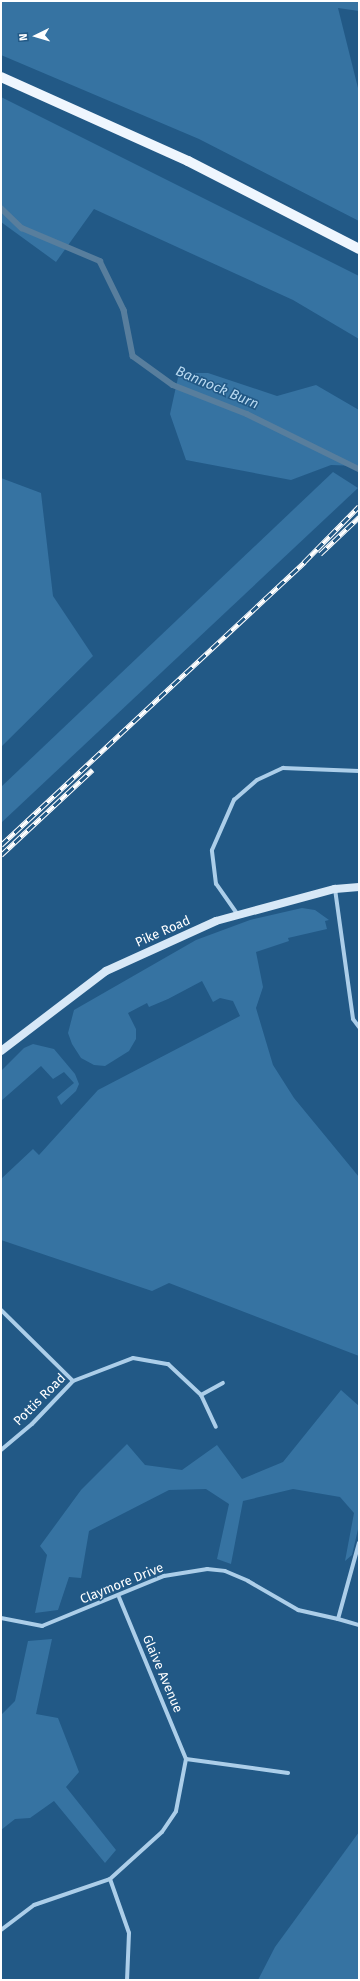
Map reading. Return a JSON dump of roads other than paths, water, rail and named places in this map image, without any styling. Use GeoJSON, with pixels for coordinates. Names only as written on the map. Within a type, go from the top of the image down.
{"type":"FeatureCollection","features":[{"type":"Feature","properties":{"kind":"main road"},"geometry":{"type":"LineString","coordinates":[[1,77],[188,161],[359,249]]}},
{"type":"Feature","properties":{"kind":"street"},"geometry":{"type":"LineString","coordinates":[[238,915],[216,884],[212,850],[234,800],[257,780],[283,768],[359,771]]}},
{"type":"Feature","properties":{"kind":"street","name":"Pike Road"},"geometry":{"type":"LineString","coordinates":[[1,1051],[106,971],[238,915],[335,890],[359,887]]}},
{"type":"Feature","properties":{"kind":"street"},"geometry":{"type":"LineString","coordinates":[[335,890],[353,1019],[359,1027]]}},
{"type":"Feature","properties":{"kind":"street"},"geometry":{"type":"LineString","coordinates":[[1,1310],[73,1381]]}},
{"type":"Feature","properties":{"kind":"street","name":"Pottis Road"},"geometry":{"type":"LineString","coordinates":[[1,1450],[32,1424],[73,1381],[132,1358],[168,1364],[201,1395],[216,1427]]}},
{"type":"Feature","properties":{"kind":"street"},"geometry":{"type":"LineString","coordinates":[[201,1395],[223,1383]]}},
{"type":"Feature","properties":{"kind":"street"},"geometry":{"type":"LineString","coordinates":[[338,1619],[359,1543]]}},
{"type":"Feature","properties":{"kind":"street","name":"Claymore Drive"},"geometry":{"type":"LineString","coordinates":[[1,1618],[42,1626],[119,1597],[164,1576],[207,1570],[225,1571],[272,1592],[298,1610],[359,1625]]}},
{"type":"Feature","properties":{"kind":"street","name":"Glaive Avenue"},"geometry":{"type":"LineString","coordinates":[[119,1597],[186,1759]]}},
{"type":"Feature","properties":{"kind":"street"},"geometry":{"type":"LineString","coordinates":[[1,1930],[34,1905],[110,1879],[162,1832],[172,1817],[186,1759],[288,1773]]}},
{"type":"Feature","properties":{"kind":"street"},"geometry":{"type":"LineString","coordinates":[[110,1879],[129,1933],[128,1980]]}},
{"type":"Feature","properties":{"kind":"waterway","name":"Bannock Burn"},"geometry":{"type":"LineString","coordinates":[[1,208],[22,228],[100,261],[124,310],[133,356],[173,385],[247,414],[359,469]]}},
{"type":"Feature","properties":{"kind":"railway"},"geometry":{"type":"LineString","coordinates":[[1,845],[304,562],[359,506]]}},
{"type":"Feature","properties":{"kind":"railway"},"geometry":{"type":"LineString","coordinates":[[320,554],[359,517]]}},
{"type":"Feature","properties":{"kind":"railway"},"geometry":{"type":"LineString","coordinates":[[1,855],[92,770]]}}]}
